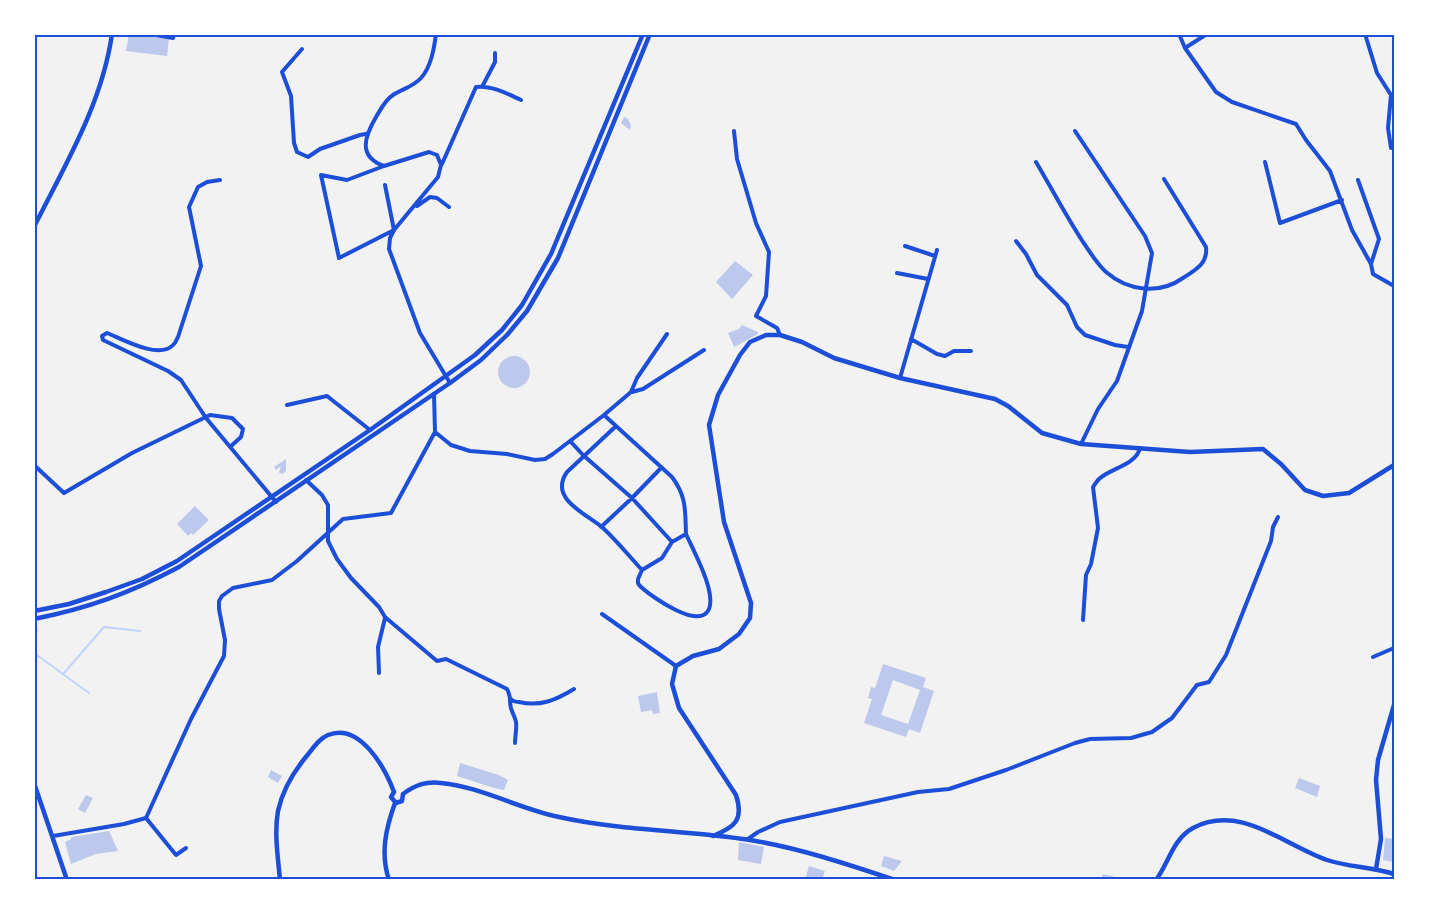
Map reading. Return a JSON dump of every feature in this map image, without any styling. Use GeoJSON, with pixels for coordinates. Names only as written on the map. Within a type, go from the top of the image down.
{"type":"FeatureCollection","features":[{"type":"Feature","properties":{"kind":"street"},"geometry":{"type":"LineString","coordinates":[[34,227],[94,105],[108,62],[112,34]]}},
{"type":"Feature","properties":{"kind":"street"},"geometry":{"type":"LineString","coordinates":[[150,34],[173,38],[174,34]]}},
{"type":"Feature","properties":{"kind":"street"},"geometry":{"type":"LineString","coordinates":[[384,166],[372,159],[366,150],[366,134],[385,101],[422,78],[433,52],[436,34]]}},
{"type":"Feature","properties":{"kind":"street"},"geometry":{"type":"LineString","coordinates":[[34,611],[79,601],[142,579],[177,561],[370,430],[475,355],[502,330],[522,305],[562,229],[644,34]]}},
{"type":"Feature","properties":{"kind":"street"},"geometry":{"type":"LineString","coordinates":[[34,619],[70,612],[105,601],[179,567],[481,360],[507,335],[527,310],[558,258],[650,34]]}},
{"type":"Feature","properties":{"kind":"street"},"geometry":{"type":"LineString","coordinates":[[1179,34],[1185,48],[1216,92],[1232,102],[1296,124],[1330,171],[1352,230],[1371,264],[1373,274],[1395,286]]}},
{"type":"Feature","properties":{"kind":"street"},"geometry":{"type":"LineString","coordinates":[[1185,48],[1207,34]]}},
{"type":"Feature","properties":{"kind":"street"},"geometry":{"type":"LineString","coordinates":[[1365,34],[1377,73],[1393,95],[1388,128],[1391,148]]}},
{"type":"Feature","properties":{"kind":"street"},"geometry":{"type":"LineString","coordinates":[[302,49],[282,72],[291,96],[294,143],[297,152],[308,157],[320,149],[366,134]]}},
{"type":"Feature","properties":{"kind":"street"},"geometry":{"type":"LineString","coordinates":[[482,87],[495,62],[495,53]]}},
{"type":"Feature","properties":{"kind":"street"},"geometry":{"type":"LineString","coordinates":[[441,165],[437,155],[429,152],[347,180],[321,175],[339,258],[393,230],[414,208],[438,177],[441,165],[474,90],[482,87],[521,100]]}},
{"type":"Feature","properties":{"kind":"street"},"geometry":{"type":"LineString","coordinates":[[734,131],[737,159],[756,223],[769,252],[765,283],[766,296],[756,316],[777,328],[780,335]]}},
{"type":"Feature","properties":{"kind":"street"},"geometry":{"type":"LineString","coordinates":[[1075,131],[1150,244],[1152,253],[1142,311],[1118,381],[1098,409],[1081,444]]}},
{"type":"Feature","properties":{"kind":"street"},"geometry":{"type":"LineString","coordinates":[[1036,162],[1073,227],[1106,272],[1122,282],[1147,290],[1160,289],[1174,284],[1200,267],[1207,252],[1164,179]]}},
{"type":"Feature","properties":{"kind":"street"},"geometry":{"type":"LineString","coordinates":[[1265,162],[1280,223],[1342,200]]}},
{"type":"Feature","properties":{"kind":"street"},"geometry":{"type":"LineString","coordinates":[[220,180],[207,182],[198,187],[189,207],[201,266],[178,337],[173,345],[161,351],[150,350],[107,333],[102,336],[106,342],[168,370],[181,380],[206,418],[276,502]]}},
{"type":"Feature","properties":{"kind":"street"},"geometry":{"type":"LineString","coordinates":[[1358,180],[1379,239],[1371,264]]}},
{"type":"Feature","properties":{"kind":"street"},"geometry":{"type":"LineString","coordinates":[[385,185],[393,230],[389,249],[420,333],[450,382]]}},
{"type":"Feature","properties":{"kind":"street"},"geometry":{"type":"LineString","coordinates":[[414,208],[430,197],[437,198],[449,207]]}},
{"type":"Feature","properties":{"kind":"street"},"geometry":{"type":"LineString","coordinates":[[1016,241],[1037,275],[1067,305],[1077,327],[1085,335],[1128,347]]}},
{"type":"Feature","properties":{"kind":"street"},"geometry":{"type":"LineString","coordinates":[[905,246],[935,256]]}},
{"type":"Feature","properties":{"kind":"street"},"geometry":{"type":"LineString","coordinates":[[900,378],[937,250]]}},
{"type":"Feature","properties":{"kind":"street"},"geometry":{"type":"LineString","coordinates":[[897,273],[928,279]]}},
{"type":"Feature","properties":{"kind":"street"},"geometry":{"type":"LineString","coordinates":[[435,432],[451,445],[470,451],[507,454],[536,460],[545,459],[571,442],[631,392],[637,378],[667,334]]}},
{"type":"Feature","properties":{"kind":"street"},"geometry":{"type":"LineString","coordinates":[[712,836],[727,830],[738,820],[740,807],[736,795],[679,708],[672,684],[676,666],[693,656],[719,649],[739,634],[750,618],[751,603],[724,522],[709,425],[718,395],[740,355],[750,342],[766,334],[780,335],[802,342],[834,358],[900,378],[995,399],[1008,406],[1042,433],[1081,444],[1190,452],[1263,449],[1281,464],[1305,490],[1323,496],[1349,493],[1395,465]]}},
{"type":"Feature","properties":{"kind":"street"},"geometry":{"type":"LineString","coordinates":[[911,339],[942,355],[949,355],[953,351],[971,351]]}},
{"type":"Feature","properties":{"kind":"street"},"geometry":{"type":"LineString","coordinates":[[631,392],[643,389],[704,350]]}},
{"type":"Feature","properties":{"kind":"street"},"geometry":{"type":"LineString","coordinates":[[146,818],[191,719],[224,656],[225,640],[219,609],[222,596],[233,588],[272,580],[343,519],[391,513],[435,432],[434,393]]}},
{"type":"Feature","properties":{"kind":"street"},"geometry":{"type":"LineString","coordinates":[[287,405],[327,396],[370,430]]}},
{"type":"Feature","properties":{"kind":"street"},"geometry":{"type":"LineString","coordinates":[[34,465],[64,493],[132,453],[214,414],[237,420],[243,429],[241,437],[230,447]]}},
{"type":"Feature","properties":{"kind":"street"},"geometry":{"type":"LineString","coordinates":[[604,415],[672,477],[684,497],[686,534],[708,586],[710,606],[707,613],[701,617],[684,614],[641,587],[638,579],[642,570],[662,558],[672,542],[686,534]]}},
{"type":"Feature","properties":{"kind":"street"},"geometry":{"type":"LineString","coordinates":[[615,427],[583,455],[562,478],[562,490],[572,506],[601,526],[642,570]]}},
{"type":"Feature","properties":{"kind":"street"},"geometry":{"type":"LineString","coordinates":[[571,442],[632,498],[672,542]]}},
{"type":"Feature","properties":{"kind":"street"},"geometry":{"type":"LineString","coordinates":[[1083,620],[1086,575],[1091,564],[1098,528],[1093,487],[1100,478],[1138,454],[1140,447]]}},
{"type":"Feature","properties":{"kind":"street"},"geometry":{"type":"LineString","coordinates":[[601,526],[661,468]]}},
{"type":"Feature","properties":{"kind":"street"},"geometry":{"type":"LineString","coordinates":[[306,480],[322,495],[328,505],[328,541],[337,559],[385,617],[437,661],[446,659],[507,689],[510,698],[510,712],[516,724],[515,743]]}},
{"type":"Feature","properties":{"kind":"street"},"geometry":{"type":"LineString","coordinates":[[747,839],[780,822],[918,792],[949,789],[1075,743],[1090,739],[1131,738],[1152,732],[1164,725],[1197,686],[1209,682],[1226,655],[1271,541],[1273,527],[1278,517]]}},
{"type":"Feature","properties":{"kind":"street"},"geometry":{"type":"LineString","coordinates":[[602,614],[676,666]]}},
{"type":"Feature","properties":{"kind":"street"},"geometry":{"type":"LineString","coordinates":[[379,673],[378,647],[385,617]]}},
{"type":"Feature","properties":{"kind":"street"},"geometry":{"type":"LineString","coordinates":[[1373,657],[1395,648]]}},
{"type":"Feature","properties":{"kind":"street"},"geometry":{"type":"LineString","coordinates":[[510,698],[533,705],[561,697],[574,688]]}},
{"type":"Feature","properties":{"kind":"street"},"geometry":{"type":"LineString","coordinates":[[1376,868],[1380,839],[1376,780],[1378,760],[1395,705]]}},
{"type":"Feature","properties":{"kind":"street"},"geometry":{"type":"LineString","coordinates":[[280,879],[276,825],[280,803],[299,767],[321,740],[341,733],[356,738],[367,747],[386,773],[394,792]]}},
{"type":"Feature","properties":{"kind":"street"},"geometry":{"type":"LineString","coordinates":[[395,802],[402,801],[403,794],[413,787],[424,783],[439,782],[461,786],[557,817],[747,839],[792,849],[895,879]]}},
{"type":"Feature","properties":{"kind":"street"},"geometry":{"type":"LineString","coordinates":[[34,783],[67,879]]}},
{"type":"Feature","properties":{"kind":"street"},"geometry":{"type":"LineString","coordinates":[[394,792],[400,791],[403,794]]}},
{"type":"Feature","properties":{"kind":"street"},"geometry":{"type":"LineString","coordinates":[[394,792],[391,797],[395,802]]}},
{"type":"Feature","properties":{"kind":"street"},"geometry":{"type":"LineString","coordinates":[[389,879],[384,857],[385,842],[395,802]]}},
{"type":"Feature","properties":{"kind":"street"},"geometry":{"type":"LineString","coordinates":[[53,836],[146,818]]}},
{"type":"Feature","properties":{"kind":"street"},"geometry":{"type":"LineString","coordinates":[[146,818],[176,855],[186,848]]}},
{"type":"Feature","properties":{"kind":"street"},"geometry":{"type":"LineString","coordinates":[[1156,879],[1182,836],[1205,823],[1231,819],[1248,823],[1293,846],[1328,860],[1376,868],[1395,874]]}},
{"type":"Feature","properties":{"kind":"building"},"geometry":{"type":"Polygon","coordinates":[[[129,34],[169,39],[167,56],[126,51],[129,34]]]}},
{"type":"Feature","properties":{"kind":"building"},"geometry":{"type":"Polygon","coordinates":[[[624,117],[631,125],[630,130],[621,123],[624,117]]]}},
{"type":"Feature","properties":{"kind":"building"},"geometry":{"type":"Polygon","coordinates":[[[735,261],[753,275],[732,299],[716,282],[735,261]]]}},
{"type":"Feature","properties":{"kind":"building"},"geometry":{"type":"Polygon","coordinates":[[[742,325],[758,334],[734,347],[728,333],[739,329],[742,325]]]}},
{"type":"Feature","properties":{"kind":"building"},"geometry":{"type":"Polygon","coordinates":[[[514,356],[525,361],[530,372],[525,383],[514,388],[503,383],[498,372],[503,361],[514,356]]]}},
{"type":"Feature","properties":{"kind":"building"},"geometry":{"type":"Polygon","coordinates":[[[286,459],[286,471],[279,473],[281,466],[276,470],[274,467],[286,459]]]}},
{"type":"Feature","properties":{"kind":"building"},"geometry":{"type":"Polygon","coordinates":[[[195,506],[209,520],[193,535],[191,533],[188,536],[177,524],[195,506]]]}},
{"type":"Feature","properties":{"kind":"building"},"geometry":{"type":"Polygon","coordinates":[[[883,664],[926,678],[923,687],[934,691],[920,733],[909,729],[906,737],[864,723],[872,699],[868,698],[871,687],[875,688],[883,664]],[[893,680],[881,715],[908,724],[920,690],[893,680]]]}},
{"type":"Feature","properties":{"kind":"building"},"geometry":{"type":"Polygon","coordinates":[[[657,692],[660,713],[653,714],[652,710],[641,712],[638,696],[657,692]]]}},
{"type":"Feature","properties":{"kind":"building"},"geometry":{"type":"Polygon","coordinates":[[[460,763],[508,780],[504,790],[457,776],[460,763]]]}},
{"type":"Feature","properties":{"kind":"building"},"geometry":{"type":"Polygon","coordinates":[[[271,770],[282,776],[278,783],[268,777],[271,770]]]}},
{"type":"Feature","properties":{"kind":"building"},"geometry":{"type":"Polygon","coordinates":[[[1299,778],[1320,786],[1317,797],[1295,788],[1299,778]]]}},
{"type":"Feature","properties":{"kind":"building"},"geometry":{"type":"Polygon","coordinates":[[[86,795],[93,798],[85,813],[78,809],[86,795]]]}},
{"type":"Feature","properties":{"kind":"building"},"geometry":{"type":"Polygon","coordinates":[[[109,831],[118,851],[96,854],[71,864],[65,842],[71,837],[109,831]]]}},
{"type":"Feature","properties":{"kind":"building"},"geometry":{"type":"Polygon","coordinates":[[[1385,838],[1394,839],[1394,862],[1383,860],[1385,838]]]}},
{"type":"Feature","properties":{"kind":"building"},"geometry":{"type":"Polygon","coordinates":[[[739,842],[764,847],[761,864],[738,860],[739,842]]]}},
{"type":"Feature","properties":{"kind":"building"},"geometry":{"type":"Polygon","coordinates":[[[884,856],[902,861],[894,871],[881,866],[884,856]]]}},
{"type":"Feature","properties":{"kind":"building"},"geometry":{"type":"Polygon","coordinates":[[[809,866],[825,871],[822,880],[805,880],[809,866]]]}},
{"type":"Feature","properties":{"kind":"building"},"geometry":{"type":"Polygon","coordinates":[[[1103,874],[1123,879],[1101,880],[1103,874]]]}},
{"type":"Feature","properties":{"kind":"waterway"},"geometry":{"type":"LineString","coordinates":[[64,673],[104,627],[140,631]]}},
{"type":"Feature","properties":{"kind":"waterway"},"geometry":{"type":"LineString","coordinates":[[34,653],[89,693]]}}]}
